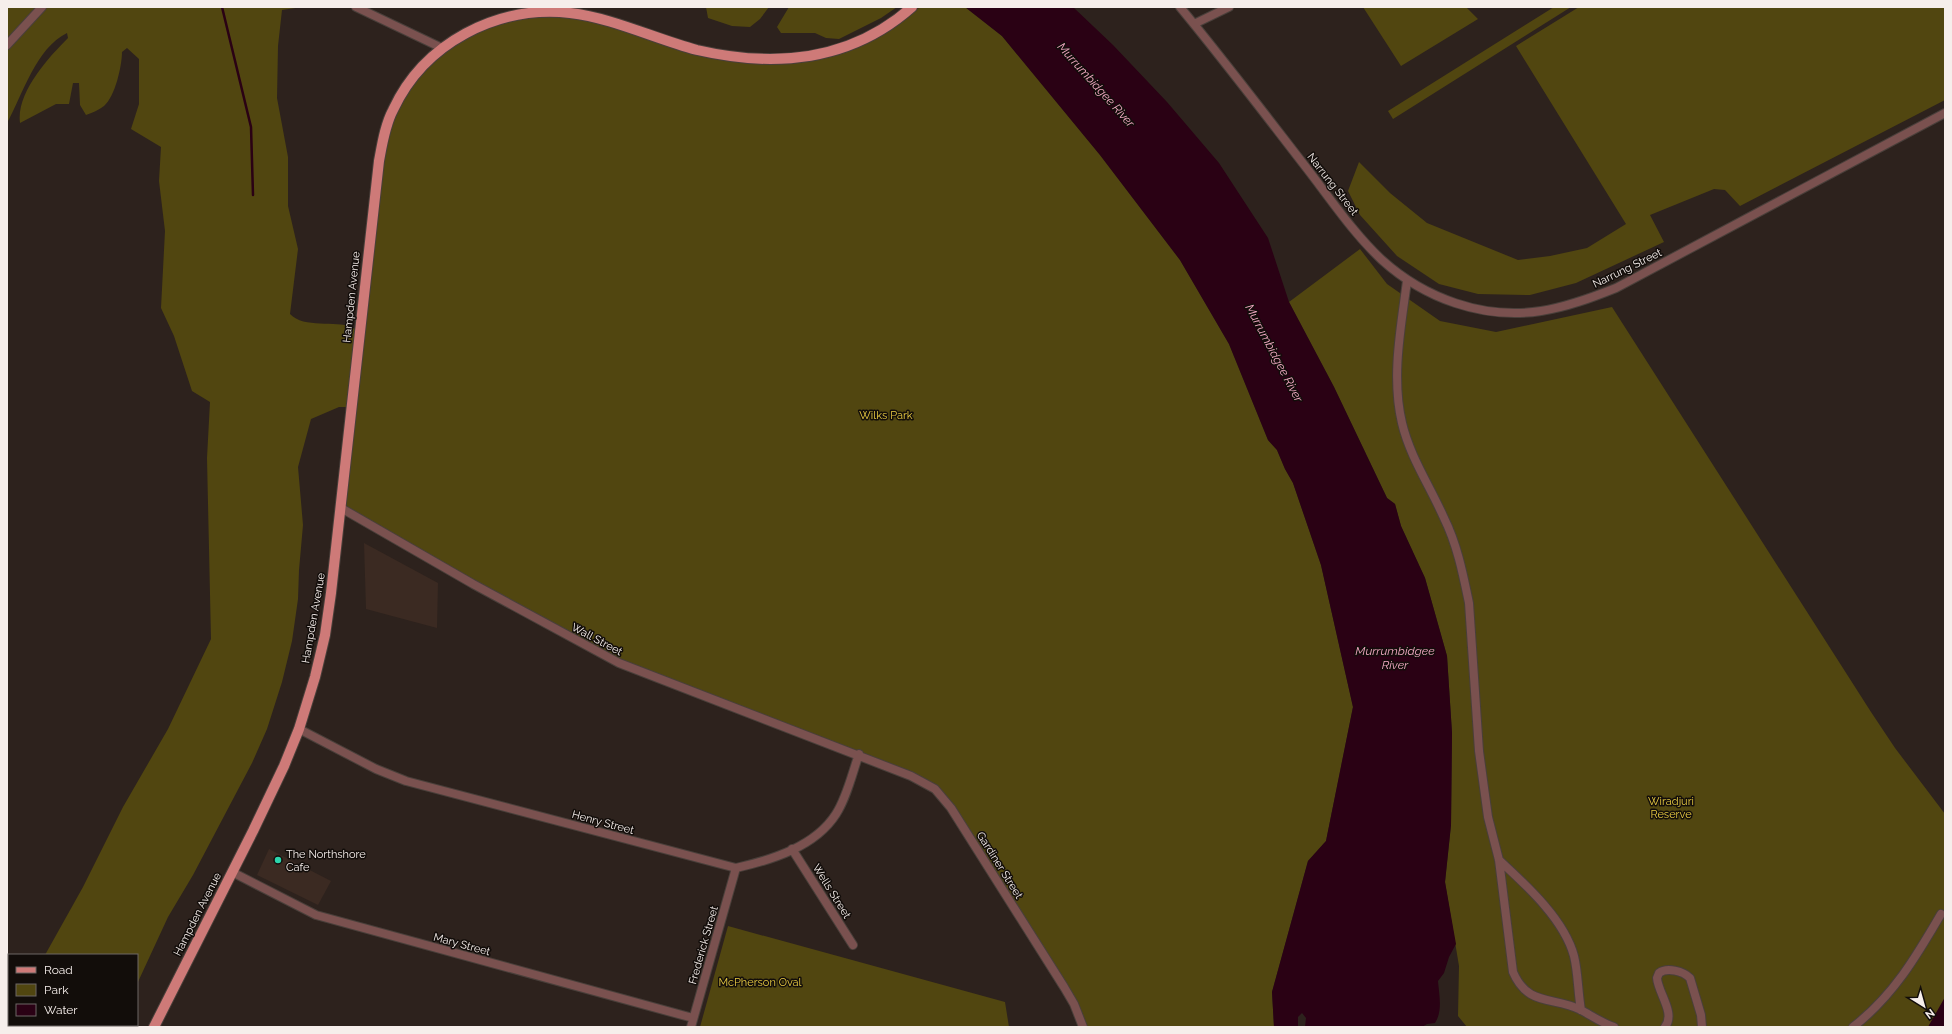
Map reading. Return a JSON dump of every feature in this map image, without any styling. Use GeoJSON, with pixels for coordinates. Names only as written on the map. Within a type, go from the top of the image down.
{"type":"FeatureCollection","features":[{"type":"Feature","properties":{"kind":"main road","name":"Hampden Avenue"},"geometry":{"type":"LineString","coordinates":[[154,1027],[271,795],[299,729],[315,677],[325,635],[341,508],[378,169],[392,111],[406,86],[422,66],[442,48],[466,32],[492,20],[520,13],[546,11],[571,13],[698,50],[755,59],[801,58],[838,50],[869,37],[897,20],[912,7]]}},
{"type":"Feature","properties":{"kind":"street"},"geometry":{"type":"LineString","coordinates":[[7,45],[42,7]]}},
{"type":"Feature","properties":{"kind":"street"},"geometry":{"type":"LineString","coordinates":[[356,7],[442,48]]}},
{"type":"Feature","properties":{"kind":"street","name":"Narrung Street"},"geometry":{"type":"LineString","coordinates":[[1180,7],[1362,239],[1381,259],[1407,280],[1439,297],[1464,306],[1486,310],[1508,312],[1540,311],[1575,303],[1616,288],[1945,113]]}},
{"type":"Feature","properties":{"kind":"street"},"geometry":{"type":"LineString","coordinates":[[1194,24],[1229,7]]}},
{"type":"Feature","properties":{"kind":"street"},"geometry":{"type":"LineString","coordinates":[[1407,280],[1399,342],[1399,405],[1402,424],[1410,446],[1445,519],[1465,582],[1469,603],[1479,751],[1488,818],[1499,860],[1513,972],[1521,986],[1535,998],[1568,1005],[1581,1010],[1596,1020],[1614,1027]]}},
{"type":"Feature","properties":{"kind":"street","name":"Wall Street"},"geometry":{"type":"LineString","coordinates":[[341,508],[473,584],[618,662],[859,754]]}},
{"type":"Feature","properties":{"kind":"street","name":"Henry Street"},"geometry":{"type":"LineString","coordinates":[[299,729],[376,769],[406,781],[736,868],[775,858],[822,830],[837,813],[859,754]]}},
{"type":"Feature","properties":{"kind":"street","name":"Gardiner Street"},"geometry":{"type":"LineString","coordinates":[[859,754],[924,782],[935,789],[944,798],[1064,987],[1074,1004],[1083,1027]]}},
{"type":"Feature","properties":{"kind":"street","name":"Wells Street"},"geometry":{"type":"LineString","coordinates":[[792,849],[853,945]]}},
{"type":"Feature","properties":{"kind":"street"},"geometry":{"type":"LineString","coordinates":[[1499,860],[1547,910],[1568,940],[1574,957],[1581,1010]]}},
{"type":"Feature","properties":{"kind":"street","name":"Frederick Street"},"geometry":{"type":"LineString","coordinates":[[691,1027],[736,868]]}},
{"type":"Feature","properties":{"kind":"street","name":"Mary Street"},"geometry":{"type":"LineString","coordinates":[[232,872],[316,915],[694,1018]]}},
{"type":"Feature","properties":{"kind":"street"},"geometry":{"type":"LineString","coordinates":[[1853,1027],[1885,999],[1915,959],[1941,914]]}},
{"type":"Feature","properties":{"kind":"street"},"geometry":{"type":"LineString","coordinates":[[1665,1027],[1669,1013],[1657,978],[1659,973],[1668,970],[1687,975],[1690,978],[1701,1015],[1702,1027]]}},
{"type":"Feature","properties":{"kind":"shaded area"},"geometry":{"type":"Polygon","coordinates":[[[364,543],[438,583],[437,628],[366,609],[364,543]]]}},
{"type":"Feature","properties":{"kind":"shaded area"},"geometry":{"type":"Polygon","coordinates":[[[269,849],[331,881],[318,905],[257,875],[269,849]]]}},
{"type":"Feature","properties":{"kind":"green space","name":"Wilks Park"},"geometry":{"type":"Polygon","coordinates":[[[7,7],[302,7],[282,10],[278,46],[277,98],[288,157],[288,206],[298,249],[290,314],[296,319],[311,323],[345,325],[360,330],[379,162],[406,86],[467,32],[546,11],[749,58],[838,50],[909,9],[915,11],[920,7],[965,7],[1002,36],[1100,155],[1180,260],[1229,344],[1268,440],[1277,450],[1293,483],[1321,565],[1353,707],[1326,841],[1308,861],[1272,992],[1274,1027],[1083,1027],[1080,1019],[935,789],[644,673],[341,508],[352,407],[339,407],[311,419],[298,467],[303,525],[298,599],[292,641],[282,682],[267,729],[252,763],[193,875],[168,917],[138,982],[138,954],[46,954],[83,887],[123,807],[168,729],[211,639],[207,458],[210,402],[192,391],[174,336],[161,308],[165,231],[159,181],[161,147],[131,129],[139,104],[139,59],[127,48],[122,52],[121,65],[115,89],[108,102],[98,110],[86,115],[80,105],[79,83],[73,83],[69,104],[56,104],[20,123],[20,112],[28,88],[43,66],[68,38],[67,33],[56,40],[39,60],[31,73],[7,123],[7,7]]]}},
{"type":"Feature","properties":{"kind":"green space"},"geometry":{"type":"Polygon","coordinates":[[[706,7],[769,7],[760,19],[750,27],[732,26],[708,18],[706,7]]]}},
{"type":"Feature","properties":{"kind":"green space"},"geometry":{"type":"Polygon","coordinates":[[[789,7],[897,7],[881,18],[839,39],[826,38],[815,33],[781,33],[777,27],[789,7]]]}},
{"type":"Feature","properties":{"kind":"green space"},"geometry":{"type":"Polygon","coordinates":[[[1363,7],[1466,7],[1478,19],[1401,66],[1363,7]]]}},
{"type":"Feature","properties":{"kind":"green space"},"geometry":{"type":"Polygon","coordinates":[[[1554,7],[1571,7],[1393,119],[1388,111],[1554,7]]]}},
{"type":"Feature","properties":{"kind":"green space"},"geometry":{"type":"Polygon","coordinates":[[[1579,7],[1945,7],[1945,100],[1740,206],[1725,190],[1714,189],[1650,215],[1664,242],[1576,283],[1530,295],[1478,294],[1439,284],[1397,256],[1360,215],[1348,191],[1359,162],[1390,193],[1427,223],[1518,260],[1550,256],[1587,248],[1626,224],[1516,46],[1579,7]]]}},
{"type":"Feature","properties":{"kind":"green space","name":"Wiradjuri Reserve"},"geometry":{"type":"Polygon","coordinates":[[[1360,249],[1387,284],[1440,321],[1496,332],[1612,307],[1871,712],[1895,748],[1945,814],[1945,1000],[1928,1027],[1467,1027],[1458,1016],[1459,966],[1445,882],[1451,825],[1452,733],[1447,656],[1425,578],[1401,526],[1395,504],[1387,498],[1334,387],[1289,302],[1360,249]]]}},
{"type":"Feature","properties":{"kind":"green space","name":"McPherson Oval"},"geometry":{"type":"Polygon","coordinates":[[[728,926],[1005,1002],[1009,1027],[700,1027],[728,926]]]}},
{"type":"Feature","properties":{"kind":"green space"},"geometry":{"type":"Polygon","coordinates":[[[8,1014],[8,1026],[112,1026],[7,1027],[8,1014]]]}},
{"type":"Feature","properties":{"kind":"water","name":"Murrumbidgee River"},"geometry":{"type":"Polygon","coordinates":[[[965,7],[1073,7],[1113,45],[1167,102],[1219,163],[1268,238],[1289,302],[1334,387],[1387,498],[1395,504],[1401,526],[1425,578],[1447,656],[1452,733],[1451,825],[1445,882],[1456,944],[1449,957],[1444,973],[1438,981],[1440,1008],[1435,1023],[1427,1024],[1422,1027],[1305,1027],[1306,1018],[1302,1013],[1298,1017],[1298,1027],[1274,1027],[1272,992],[1308,861],[1326,841],[1353,707],[1321,565],[1293,483],[1277,450],[1268,440],[1229,344],[1180,260],[1100,155],[1002,36],[965,7]]]}},
{"type":"Feature","properties":{"kind":"water"},"geometry":{"type":"Polygon","coordinates":[[[1945,997],[1945,1027],[1928,1027],[1945,997]]]}},
{"type":"Feature","properties":{"kind":"waterway"},"geometry":{"type":"LineString","coordinates":[[222,7],[251,127],[253,195]]}},
{"type":"Feature","properties":{"kind":"place","name":"The Northshore Cafe"},"geometry":{"type":"Point","coordinates":[278,860]}}]}
